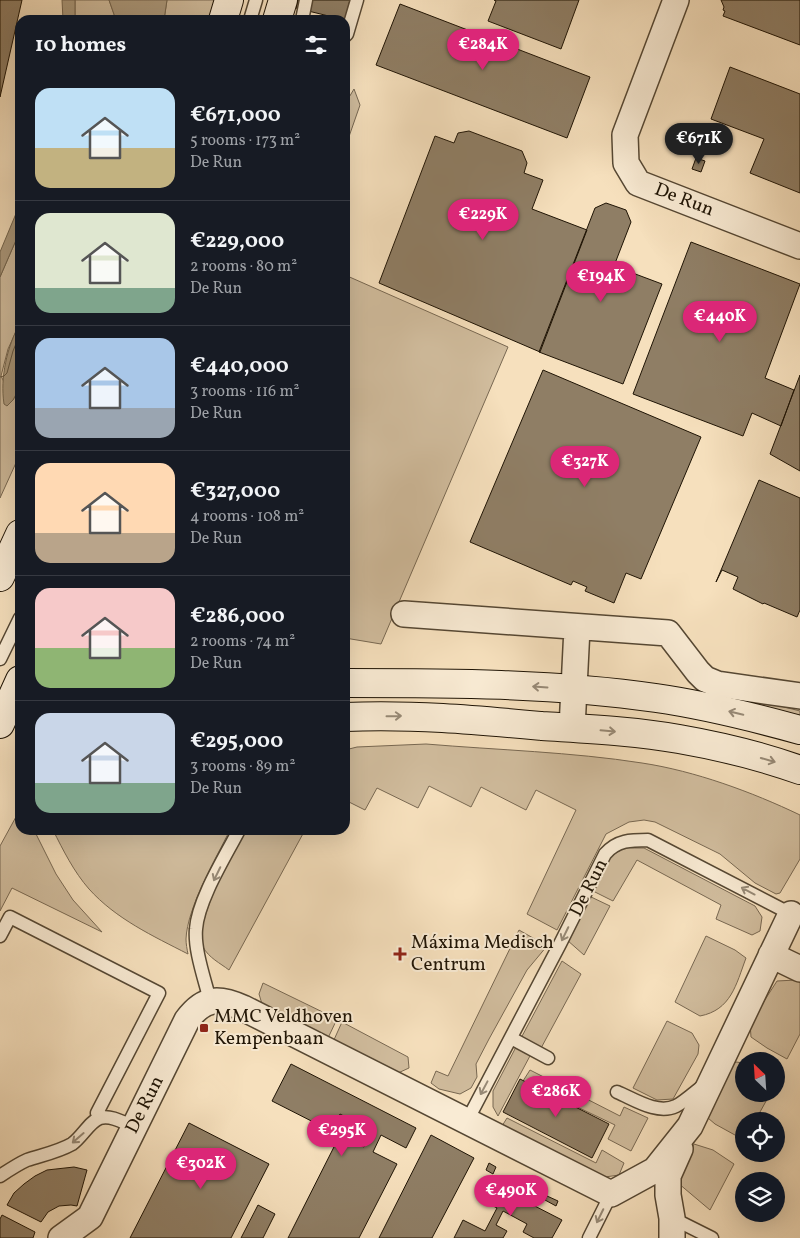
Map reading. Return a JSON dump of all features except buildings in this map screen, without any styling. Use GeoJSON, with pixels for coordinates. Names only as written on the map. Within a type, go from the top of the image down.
{"type":"FeatureCollection","features":[{"type":"Feature","properties":{"kind":"main road"},"geometry":{"type":"LineString","coordinates":[[224,15],[229,0]]}},
{"type":"Feature","properties":{"kind":"main road"},"geometry":{"type":"LineString","coordinates":[[278,15],[283,0]]}},
{"type":"Feature","properties":{"kind":"main road"},"geometry":{"type":"LineString","coordinates":[[0,577],[15,545]]}},
{"type":"Feature","properties":{"kind":"main road"},"geometry":{"type":"LineString","coordinates":[[0,677],[15,678]]}},
{"type":"Feature","properties":{"kind":"main road"},"geometry":{"type":"LineString","coordinates":[[350,683],[466,683],[574,690],[655,698],[758,718],[800,730]]}},
{"type":"Feature","properties":{"kind":"main road"},"geometry":{"type":"LineString","coordinates":[[4,719],[15,692]]}},
{"type":"Feature","properties":{"kind":"main road"},"geometry":{"type":"LineString","coordinates":[[350,717],[450,718],[678,738],[738,751],[800,770]]}},
{"type":"Feature","properties":{"kind":"street","name":"De Run"},"geometry":{"type":"LineString","coordinates":[[676,0],[625,135],[626,163],[638,183],[800,246]]}},
{"type":"Feature","properties":{"kind":"street"},"geometry":{"type":"LineString","coordinates":[[404,614],[577,628],[668,633],[705,679],[717,684],[800,696]]}},
{"type":"Feature","properties":{"kind":"street"},"geometry":{"type":"LineString","coordinates":[[572,728],[577,628]]}},
{"type":"Feature","properties":{"kind":"street","name":"De Run"},"geometry":{"type":"LineString","coordinates":[[611,1194],[655,1170],[690,1126],[792,914]]}},
{"type":"Feature","properties":{"kind":"street"},"geometry":{"type":"LineString","coordinates":[[771,955],[800,969]]}},
{"type":"Feature","properties":{"kind":"street"},"geometry":{"type":"LineString","coordinates":[[210,1001],[226,1000],[243,1008],[611,1194]]}},
{"type":"Feature","properties":{"kind":"street","name":"De Run"},"geometry":{"type":"LineString","coordinates":[[61,1238],[72,1229],[92,1228],[134,1127],[187,1020],[195,1009],[210,1001]]}},
{"type":"Feature","properties":{"kind":"street"},"geometry":{"type":"LineString","coordinates":[[672,1231],[668,1176],[690,1126]]}},
{"type":"Feature","properties":{"kind":"lane"},"geometry":{"type":"LineString","coordinates":[[252,15],[256,0]]}},
{"type":"Feature","properties":{"kind":"lane"},"geometry":{"type":"LineString","coordinates":[[303,15],[306,0]]}},
{"type":"Feature","properties":{"kind":"lane"},"geometry":{"type":"LineString","coordinates":[[350,25],[358,0]]}},
{"type":"Feature","properties":{"kind":"lane"},"geometry":{"type":"LineString","coordinates":[[0,659],[15,628]]}},
{"type":"Feature","properties":{"kind":"lane"},"geometry":{"type":"LineString","coordinates":[[210,1001],[197,947],[196,930],[201,905],[236,835]]}},
{"type":"Feature","properties":{"kind":"lane","name":"De Run"},"geometry":{"type":"LineString","coordinates":[[467,1120],[605,854],[611,847],[626,840],[648,840],[792,914]]}},
{"type":"Feature","properties":{"kind":"lane"},"geometry":{"type":"LineString","coordinates":[[0,936],[10,917],[159,993],[97,1113]]}},
{"type":"Feature","properties":{"kind":"lane"},"geometry":{"type":"LineString","coordinates":[[511,1038],[548,1058]]}},
{"type":"Feature","properties":{"kind":"lane"},"geometry":{"type":"LineString","coordinates":[[617,1092],[651,1107],[663,1110],[676,1106],[712,1080]]}},
{"type":"Feature","properties":{"kind":"lane"},"geometry":{"type":"LineString","coordinates":[[0,1176],[25,1161],[58,1151],[72,1144],[91,1123],[100,1118],[111,1118],[134,1127]]}},
{"type":"Feature","properties":{"kind":"lane"},"geometry":{"type":"LineString","coordinates":[[589,1238],[611,1194]]}},
{"type":"Feature","properties":{"kind":"lane"},"geometry":{"type":"LineString","coordinates":[[672,1231],[712,1238]]}},
{"type":"Feature","properties":{"kind":"shaded area"},"geometry":{"type":"Polygon","coordinates":[[[75,0],[109,0],[114,15],[75,15],[75,0]]]}},
{"type":"Feature","properties":{"kind":"shaded area"},"geometry":{"type":"Polygon","coordinates":[[[167,0],[215,0],[210,15],[165,15],[167,0]]]}},
{"type":"Feature","properties":{"kind":"shaded area"},"geometry":{"type":"Polygon","coordinates":[[[354,89],[360,105],[350,134],[350,96],[354,89]]]}},
{"type":"Feature","properties":{"kind":"shaded area"},"geometry":{"type":"Polygon","coordinates":[[[15,242],[15,334],[8,349],[1,376],[13,400],[15,396],[15,465],[0,498],[0,277],[15,242]]]}},
{"type":"Feature","properties":{"kind":"shaded area"},"geometry":{"type":"Polygon","coordinates":[[[350,277],[508,347],[381,644],[350,639],[350,277]]]}},
{"type":"Feature","properties":{"kind":"shaded area"},"geometry":{"type":"Polygon","coordinates":[[[741,696],[800,711],[800,718],[740,703],[741,696]]]}},
{"type":"Feature","properties":{"kind":"shaded area"},"geometry":{"type":"Polygon","coordinates":[[[426,744],[562,754],[616,759],[682,771],[763,798],[800,815],[800,859],[780,893],[776,894],[755,883],[720,854],[655,822],[644,820],[629,822],[606,834],[557,930],[527,914],[576,810],[536,790],[526,810],[481,787],[471,807],[429,786],[418,808],[377,788],[365,810],[350,802],[350,749],[426,744]]]}},
{"type":"Feature","properties":{"kind":"shaded area"},"geometry":{"type":"Polygon","coordinates":[[[15,819],[15,835],[36,835],[56,874],[73,900],[102,932],[12,888],[0,911],[0,846],[15,819]]]}},
{"type":"Feature","properties":{"kind":"shaded area"},"geometry":{"type":"Polygon","coordinates":[[[56,835],[227,835],[203,883],[191,913],[186,939],[188,954],[136,926],[100,900],[78,875],[56,835]]]}},
{"type":"Feature","properties":{"kind":"shaded area"},"geometry":{"type":"Polygon","coordinates":[[[241,835],[302,835],[229,970],[205,951],[201,937],[208,907],[223,871],[241,835]]]}},
{"type":"Feature","properties":{"kind":"shaded area"},"geometry":{"type":"Polygon","coordinates":[[[624,848],[644,848],[755,906],[762,917],[760,931],[752,935],[716,919],[721,905],[637,860],[613,901],[591,890],[610,857],[624,848]]]}},
{"type":"Feature","properties":{"kind":"shaded area"},"geometry":{"type":"Polygon","coordinates":[[[589,896],[610,906],[584,955],[567,940],[589,896]]]}},
{"type":"Feature","properties":{"kind":"shaded area"},"geometry":{"type":"Polygon","coordinates":[[[519,930],[547,946],[527,970],[489,1039],[476,1064],[477,1077],[471,1088],[460,1094],[439,1089],[431,1083],[436,1071],[448,1076],[519,930]]]}},
{"type":"Feature","properties":{"kind":"shaded area"},"geometry":{"type":"Polygon","coordinates":[[[706,936],[735,950],[746,958],[735,987],[726,1002],[710,1013],[700,1016],[675,1002],[706,936]]]}},
{"type":"Feature","properties":{"kind":"shaded area"},"geometry":{"type":"Polygon","coordinates":[[[562,961],[581,974],[540,1050],[520,1040],[562,961]]]}},
{"type":"Feature","properties":{"kind":"shaded area"},"geometry":{"type":"Polygon","coordinates":[[[796,980],[800,982],[800,1034],[787,1059],[785,1058],[785,1052],[774,1052],[751,1037],[750,1023],[777,981],[796,980]]]}},
{"type":"Feature","properties":{"kind":"shaded area"},"geometry":{"type":"Polygon","coordinates":[[[263,983],[337,1019],[328,1038],[262,1004],[259,994],[263,983]]]}},
{"type":"Feature","properties":{"kind":"shaded area"},"geometry":{"type":"Polygon","coordinates":[[[667,1021],[692,1033],[699,1045],[698,1054],[673,1099],[657,1100],[633,1088],[667,1021]]]}},
{"type":"Feature","properties":{"kind":"shaded area"},"geometry":{"type":"Polygon","coordinates":[[[342,1022],[408,1057],[409,1068],[398,1073],[333,1042],[342,1022]]]}},
{"type":"Feature","properties":{"kind":"shaded area"},"geometry":{"type":"Polygon","coordinates":[[[516,1047],[531,1054],[498,1116],[493,1107],[493,1091],[516,1047]]]}},
{"type":"Feature","properties":{"kind":"shaded area"},"geometry":{"type":"Polygon","coordinates":[[[735,1063],[735,1102],[766,1102],[760,1112],[735,1112],[735,1135],[708,1118],[728,1069],[735,1063]]]}},
{"type":"Feature","properties":{"kind":"shaded area"},"geometry":{"type":"Polygon","coordinates":[[[530,1070],[620,1116],[624,1107],[648,1118],[631,1151],[608,1139],[615,1125],[523,1081],[530,1070]]]}},
{"type":"Feature","properties":{"kind":"shaded area"},"geometry":{"type":"Polygon","coordinates":[[[507,1118],[596,1163],[602,1150],[624,1163],[619,1175],[605,1177],[502,1126],[507,1118]]]}},
{"type":"Feature","properties":{"kind":"shaded area"},"geometry":{"type":"Polygon","coordinates":[[[694,1144],[713,1150],[734,1164],[710,1210],[678,1183],[694,1144]]]}},
{"type":"Feature","properties":{"kind":"water"},"geometry":{"type":"Polygon","coordinates":[[[62,0],[75,0],[75,15],[63,15],[62,0]]]}},
{"type":"Feature","properties":{"kind":"water"},"geometry":{"type":"Polygon","coordinates":[[[109,0],[167,0],[165,15],[114,15],[109,0]]]}},
{"type":"Feature","properties":{"kind":"water"},"geometry":{"type":"Polygon","coordinates":[[[15,216],[15,242],[0,277],[0,252],[15,216]]]}},
{"type":"Feature","properties":{"kind":"water"},"geometry":{"type":"Polygon","coordinates":[[[15,332],[15,396],[7,406],[4,404],[3,383],[11,342],[15,332]]]}},
{"type":"Feature","properties":{"kind":"place","name":"Máxima Medisch Centrum"},"geometry":{"type":"Point","coordinates":[400,954]}},
{"type":"Feature","properties":{"kind":"place","name":"MMC Veldhoven Kempenbaan"},"geometry":{"type":"Point","coordinates":[204,1028]}}]}
